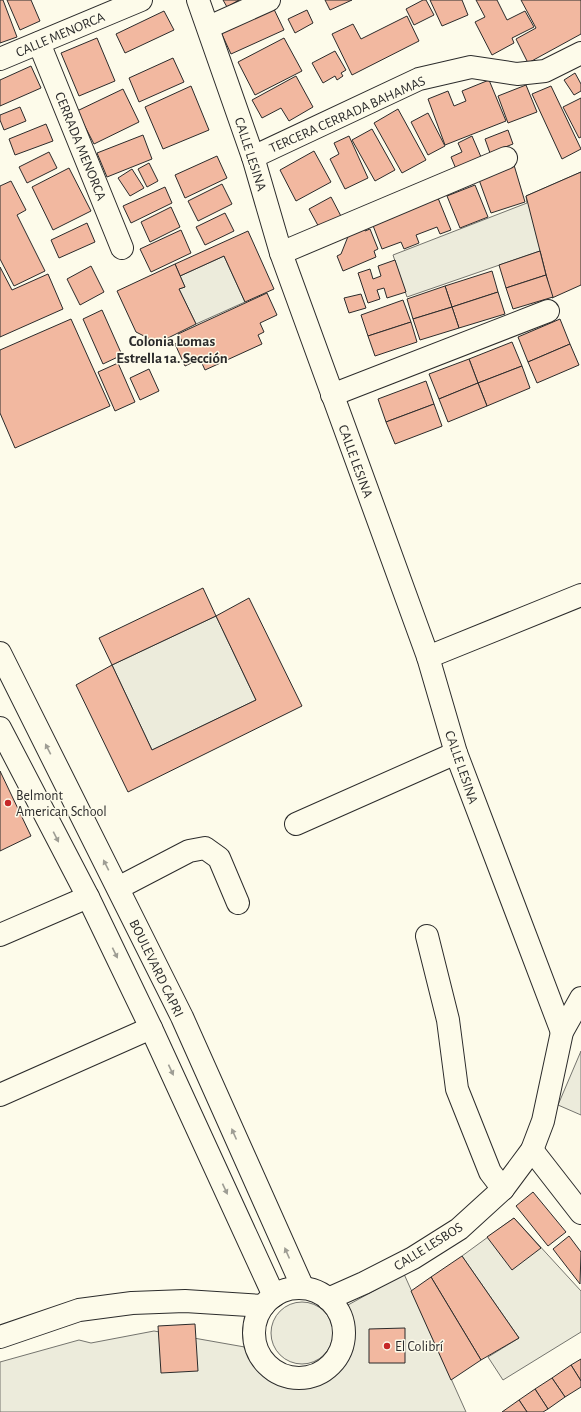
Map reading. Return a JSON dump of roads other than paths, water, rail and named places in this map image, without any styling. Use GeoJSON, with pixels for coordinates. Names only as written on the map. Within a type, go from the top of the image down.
{"type":"FeatureCollection","features":[{"type":"Feature","properties":{"kind":"street","name":"CALLE MENORCA"},"geometry":{"type":"LineString","coordinates":[[0,59],[141,0]]}},
{"type":"Feature","properties":{"kind":"street","name":"CALLE LESINA"},"geometry":{"type":"LineString","coordinates":[[198,0],[209,27],[253,156],[281,253],[428,657],[456,753],[562,1032]]}},
{"type":"Feature","properties":{"kind":"street"},"geometry":{"type":"LineString","coordinates":[[209,27],[269,0]]}},
{"type":"Feature","properties":{"kind":"street","name":"CERRADA MENORCA"},"geometry":{"type":"LineString","coordinates":[[40,43],[122,248]]}},
{"type":"Feature","properties":{"kind":"street","name":"TERCERA CERRADA BAHAMAS"},"geometry":{"type":"LineString","coordinates":[[253,156],[418,79],[470,67],[517,74],[545,71],[581,53]]}},
{"type":"Feature","properties":{"kind":"street"},"geometry":{"type":"LineString","coordinates":[[281,253],[506,158]]}},
{"type":"Feature","properties":{"kind":"street"},"geometry":{"type":"LineString","coordinates":[[332,395],[548,311]]}},
{"type":"Feature","properties":{"kind":"street"},"geometry":{"type":"LineString","coordinates":[[428,657],[581,595]]}},
{"type":"Feature","properties":{"kind":"street","name":"BOULEVARD CAPRI"},"geometry":{"type":"LineString","coordinates":[[0,652],[182,1017],[303,1288]]}},
{"type":"Feature","properties":{"kind":"street"},"geometry":{"type":"LineString","coordinates":[[0,728],[88,897],[151,1028],[269,1301]]}},
{"type":"Feature","properties":{"kind":"street"},"geometry":{"type":"LineString","coordinates":[[296,824],[456,753]]}},
{"type":"Feature","properties":{"kind":"street"},"geometry":{"type":"LineString","coordinates":[[118,888],[189,851],[205,848],[219,858],[238,903]]}},
{"type":"Feature","properties":{"kind":"street"},"geometry":{"type":"LineString","coordinates":[[0,935],[88,897]]}},
{"type":"Feature","properties":{"kind":"street"},"geometry":{"type":"LineString","coordinates":[[427,936],[448,1020],[457,1089],[490,1172],[503,1189]]}},
{"type":"Feature","properties":{"kind":"street","name":"CALLE LESBOS"},"geometry":{"type":"LineString","coordinates":[[328,1299],[364,1283],[413,1258],[459,1229],[503,1189],[532,1150],[543,1121],[562,1032],[581,998]]}},
{"type":"Feature","properties":{"kind":"street"},"geometry":{"type":"LineString","coordinates":[[0,1095],[151,1028]]}},
{"type":"Feature","properties":{"kind":"street"},"geometry":{"type":"LineString","coordinates":[[532,1150],[581,1213]]}},
{"type":"Feature","properties":{"kind":"street"},"geometry":{"type":"LineString","coordinates":[[303,1288],[317,1292],[328,1299],[338,1310],[344,1324],[344,1339],[340,1353],[331,1365],[319,1374],[304,1378],[289,1377],[276,1372],[264,1362],[257,1349],[254,1334],[256,1320],[269,1301],[288,1290],[303,1288]]}},
{"type":"Feature","properties":{"kind":"street"},"geometry":{"type":"LineString","coordinates":[[0,1337],[79,1310],[132,1303],[269,1301]]}},
{"type":"Feature","properties":{"kind":"place","name":"Belmont American School"},"geometry":{"type":"Point","coordinates":[8,803]}},
{"type":"Feature","properties":{"kind":"place","name":"El Colibrí"},"geometry":{"type":"Point","coordinates":[387,1346]}},
{"type":"Feature","properties":{"kind":"district","name":"Colonia Lomas Estrella 1a. Sección"},"geometry":{"type":"Point","coordinates":[172,350]}}]}
